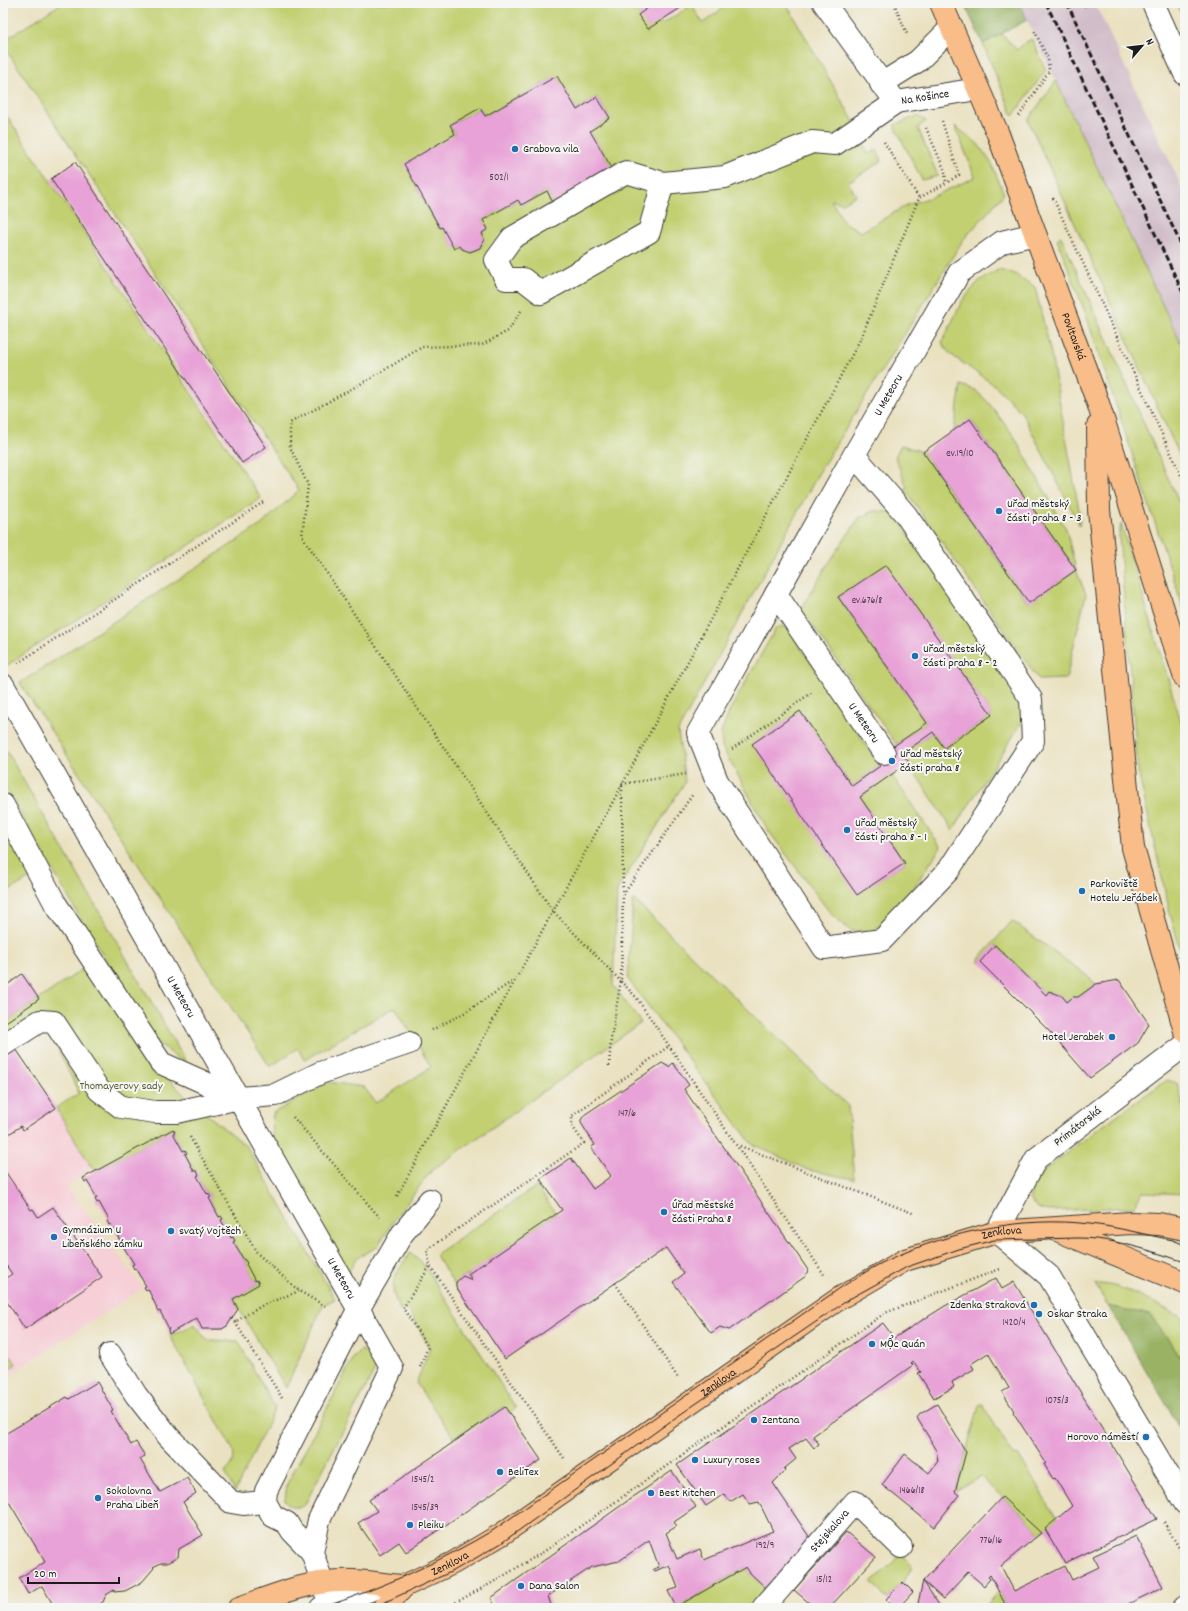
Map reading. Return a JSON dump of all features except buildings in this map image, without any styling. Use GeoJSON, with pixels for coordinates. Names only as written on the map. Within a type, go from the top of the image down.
{"type":"FeatureCollection","features":[{"type":"Feature","properties":{"kind":"main road","name":"Povltavská"},"geometry":{"type":"LineString","coordinates":[[941,3],[998,134],[1098,402],[1185,678]]}},
{"type":"Feature","properties":{"kind":"main road"},"geometry":{"type":"LineString","coordinates":[[1098,402],[1099,510],[1133,848],[1185,1031]]}},
{"type":"Feature","properties":{"kind":"main road","name":"Zenklova"},"geometry":{"type":"LineString","coordinates":[[387,1599],[502,1534],[840,1298],[905,1260],[997,1232],[1131,1223],[1159,1224],[1185,1229]]}},
{"type":"Feature","properties":{"kind":"main road","name":"Zenklova"},"geometry":{"type":"LineString","coordinates":[[1053,1228],[1185,1283]]}},
{"type":"Feature","properties":{"kind":"main road"},"geometry":{"type":"LineString","coordinates":[[239,1608],[284,1592],[322,1582],[340,1580],[387,1599]]}},
{"type":"Feature","properties":{"kind":"street","name":"Na Košince"},"geometry":{"type":"LineString","coordinates":[[824,3],[881,84],[896,102],[978,89]]}},
{"type":"Feature","properties":{"kind":"street"},"geometry":{"type":"LineString","coordinates":[[1153,3],[1185,74]]}},
{"type":"Feature","properties":{"kind":"street"},"geometry":{"type":"LineString","coordinates":[[881,84],[918,61],[952,27]]}},
{"type":"Feature","properties":{"kind":"street"},"geometry":{"type":"LineString","coordinates":[[662,183],[649,232],[541,293],[523,279],[506,279],[496,260],[512,238],[626,172],[662,183],[726,177],[812,142],[835,144],[896,102]]}},
{"type":"Feature","properties":{"kind":"street","name":"U Meteoru"},"geometry":{"type":"LineString","coordinates":[[711,764],[698,733],[854,455],[960,273],[1002,242],[1035,234]]}},
{"type":"Feature","properties":{"kind":"street"},"geometry":{"type":"LineString","coordinates":[[711,764],[717,781],[824,948],[882,940],[948,871],[1033,741],[1031,699],[906,515],[854,455]]}},
{"type":"Feature","properties":{"kind":"street","name":"U Meteoru"},"geometry":{"type":"LineString","coordinates":[[776,594],[884,753]]}},
{"type":"Feature","properties":{"kind":"street","name":"U Meteoru"},"geometry":{"type":"LineString","coordinates":[[3,685],[392,1368],[319,1520],[312,1552]]}},
{"type":"Feature","properties":{"kind":"street"},"geometry":{"type":"LineString","coordinates":[[3,804],[55,903],[160,1063],[239,1098]]}},
{"type":"Feature","properties":{"kind":"street"},"geometry":{"type":"LineString","coordinates":[[3,1044],[40,1021],[54,1022],[99,1090],[121,1107],[155,1112],[177,1112],[239,1098],[274,1095],[320,1073],[409,1043]]}},
{"type":"Feature","properties":{"kind":"street","name":"Primátorská"},"geometry":{"type":"LineString","coordinates":[[997,1232],[1036,1159],[1185,1045]]}},
{"type":"Feature","properties":{"kind":"street","name":"U Meteoru"},"geometry":{"type":"LineString","coordinates":[[265,1502],[266,1491],[359,1308],[402,1234],[430,1200]]}},
{"type":"Feature","properties":{"kind":"street"},"geometry":{"type":"LineString","coordinates":[[997,1232],[1049,1276],[1185,1503]]}},
{"type":"Feature","properties":{"kind":"street"},"geometry":{"type":"LineString","coordinates":[[110,1354],[136,1395],[168,1436],[231,1502],[243,1504],[265,1502],[273,1516],[287,1523],[292,1531],[312,1552],[322,1582],[328,1607],[387,1599]]}},
{"type":"Feature","properties":{"kind":"street","name":"Stejskalova"},"geometry":{"type":"LineString","coordinates":[[764,1608],[855,1502],[902,1547]]}},
{"type":"Feature","properties":{"kind":"path"},"geometry":{"type":"LineString","coordinates":[[894,3],[910,41]]}},
{"type":"Feature","properties":{"kind":"path"},"geometry":{"type":"LineString","coordinates":[[1083,3],[1085,7]]}},
{"type":"Feature","properties":{"kind":"path"},"geometry":{"type":"LineString","coordinates":[[998,134],[1016,120],[1049,71],[1048,58],[1034,30]]}},
{"type":"Feature","properties":{"kind":"path"},"geometry":{"type":"LineString","coordinates":[[394,1201],[622,785],[861,338],[919,198],[959,175],[941,118]]}},
{"type":"Feature","properties":{"kind":"path"},"geometry":{"type":"LineString","coordinates":[[864,125],[919,198]]}},
{"type":"Feature","properties":{"kind":"path"},"geometry":{"type":"LineString","coordinates":[[926,128],[945,171],[946,183]]}},
{"type":"Feature","properties":{"kind":"path"},"geometry":{"type":"LineString","coordinates":[[1049,191],[1185,484]]}},
{"type":"Feature","properties":{"kind":"path"},"geometry":{"type":"LineString","coordinates":[[523,279],[527,301],[508,331],[482,345],[422,347],[373,377],[290,423],[290,447],[308,485],[302,536],[553,911],[636,997],[826,1278]]}},
{"type":"Feature","properties":{"kind":"path"},"geometry":{"type":"LineString","coordinates":[[16,665],[265,501]]}},
{"type":"Feature","properties":{"kind":"path"},"geometry":{"type":"LineString","coordinates":[[711,764],[833,678]]}},
{"type":"Feature","properties":{"kind":"path"},"geometry":{"type":"LineString","coordinates":[[622,785],[689,774]]}},
{"type":"Feature","properties":{"kind":"path"},"geometry":{"type":"LineString","coordinates":[[609,1066],[611,1039],[621,980],[623,895],[622,785]]}},
{"type":"Feature","properties":{"kind":"path"},"geometry":{"type":"LineString","coordinates":[[623,895],[693,793]]}},
{"type":"Feature","properties":{"kind":"path"},"geometry":{"type":"LineString","coordinates":[[409,1043],[464,1013],[514,981]]}},
{"type":"Feature","properties":{"kind":"path"},"geometry":{"type":"LineString","coordinates":[[566,1461],[430,1266],[427,1250],[584,1143],[572,1126],[572,1116],[669,1046]]}},
{"type":"Feature","properties":{"kind":"path"},"geometry":{"type":"LineString","coordinates":[[274,1095],[382,1222],[386,1215]]}},
{"type":"Feature","properties":{"kind":"path"},"geometry":{"type":"LineString","coordinates":[[177,1112],[183,1126],[257,1253],[299,1291],[328,1308]]}},
{"type":"Feature","properties":{"kind":"path"},"geometry":{"type":"LineString","coordinates":[[738,1146],[914,1214]]}},
{"type":"Feature","properties":{"kind":"path"},"geometry":{"type":"LineString","coordinates":[[417,1374],[428,1348],[403,1308],[430,1266]]}},
{"type":"Feature","properties":{"kind":"path"},"geometry":{"type":"LineString","coordinates":[[445,1608],[490,1584],[548,1549],[885,1313],[1001,1268],[1006,1268]]}},
{"type":"Feature","properties":{"kind":"path"},"geometry":{"type":"LineString","coordinates":[[615,1283],[680,1382]]}},
{"type":"Feature","properties":{"kind":"path"},"geometry":{"type":"LineString","coordinates":[[235,1322],[263,1305],[299,1291]]}},
{"type":"Feature","properties":{"kind":"path"},"geometry":{"type":"LineString","coordinates":[[232,1318],[285,1402]]}},
{"type":"Feature","properties":{"kind":"path"},"geometry":{"type":"LineString","coordinates":[[1161,1517],[1185,1558]]}},
{"type":"Feature","properties":{"kind":"path"},"geometry":{"type":"LineString","coordinates":[[3,1600],[8,1608]]}},
{"type":"Feature","properties":{"kind":"shaded area"},"geometry":{"type":"Polygon","coordinates":[[[1019,3],[1095,3],[1185,194],[1185,353],[1019,3]]]}},
{"type":"Feature","properties":{"kind":"shaded area","name":"Gymnázium U Libeňského zámku"},"geometry":{"type":"Polygon","coordinates":[[[14,1046],[56,1108],[92,1168],[67,1187],[143,1288],[3,1379],[3,1053],[14,1046]]]}},
{"type":"Feature","properties":{"kind":"green space"},"geometry":{"type":"Polygon","coordinates":[[[62,3],[647,3],[662,24],[692,5],[703,23],[730,3],[786,3],[858,129],[868,154],[877,150],[882,161],[848,182],[856,195],[842,203],[831,200],[844,222],[861,232],[909,204],[932,197],[975,177],[955,126],[978,144],[992,164],[1004,194],[963,240],[822,467],[678,731],[685,782],[617,890],[613,985],[641,1023],[432,1170],[394,1220],[377,1247],[356,1258],[348,1273],[272,1137],[273,1113],[328,1082],[364,1087],[376,1103],[431,1067],[395,1007],[304,1060],[298,1048],[270,1067],[20,683],[261,525],[299,490],[3,45],[3,41],[62,3]],[[557,76],[485,116],[480,108],[450,125],[455,134],[416,187],[439,228],[442,227],[454,248],[460,246],[462,249],[470,252],[480,248],[484,239],[482,233],[488,229],[483,220],[518,200],[521,205],[547,191],[554,204],[613,170],[590,131],[610,118],[597,97],[577,110],[557,76]]]}},
{"type":"Feature","properties":{"kind":"green space"},"geometry":{"type":"Polygon","coordinates":[[[964,3],[1019,3],[1027,20],[983,44],[964,3]]]}},
{"type":"Feature","properties":{"kind":"green space"},"geometry":{"type":"Polygon","coordinates":[[[1176,3],[1185,3],[1185,23],[1176,3]]]}},
{"type":"Feature","properties":{"kind":"green space"},"geometry":{"type":"Polygon","coordinates":[[[1002,34],[1017,50],[1024,43],[1032,39],[1046,70],[1013,116],[983,44],[1002,34]]]}},
{"type":"Feature","properties":{"kind":"green space"},"geometry":{"type":"Polygon","coordinates":[[[1056,81],[1185,352],[1185,468],[1028,120],[1056,81]]]}},
{"type":"Feature","properties":{"kind":"green space"},"geometry":{"type":"Polygon","coordinates":[[[3,110],[261,498],[3,668],[3,110]]]}},
{"type":"Feature","properties":{"kind":"green space"},"geometry":{"type":"Polygon","coordinates":[[[918,116],[926,121],[918,128],[938,176],[922,180],[894,125],[918,116]]]}},
{"type":"Feature","properties":{"kind":"green space"},"geometry":{"type":"Polygon","coordinates":[[[1061,236],[1185,516],[1185,613],[1085,312],[1057,239],[1061,236]]]}},
{"type":"Feature","properties":{"kind":"green space"},"geometry":{"type":"Polygon","coordinates":[[[998,270],[1013,273],[1035,287],[1050,349],[1079,510],[1080,526],[1022,413],[997,387],[950,354],[942,343],[962,301],[979,281],[998,270]]]}},
{"type":"Feature","properties":{"kind":"green space"},"geometry":{"type":"Polygon","coordinates":[[[961,385],[975,390],[987,401],[1014,436],[1066,529],[1076,570],[971,420],[954,431],[961,385]]]}},
{"type":"Feature","properties":{"kind":"green space"},"geometry":{"type":"Polygon","coordinates":[[[901,445],[923,452],[1028,603],[1076,570],[1086,594],[1066,679],[1039,680],[905,490],[907,487],[895,457],[901,445]]]}},
{"type":"Feature","properties":{"kind":"green space"},"geometry":{"type":"Polygon","coordinates":[[[873,511],[893,512],[1025,699],[1024,719],[953,830],[902,754],[933,732],[944,748],[992,715],[886,566],[838,597],[927,723],[896,744],[801,609],[824,570],[859,518],[873,511]]]}},
{"type":"Feature","properties":{"kind":"green space"},"geometry":{"type":"Polygon","coordinates":[[[1121,524],[1185,735],[1185,967],[1170,913],[1138,771],[1119,536],[1121,524]]]}},
{"type":"Feature","properties":{"kind":"green space"},"geometry":{"type":"Polygon","coordinates":[[[784,626],[791,633],[880,766],[852,786],[800,711],[753,744],[857,894],[905,863],[860,797],[891,774],[941,847],[894,916],[873,931],[851,931],[831,914],[768,830],[722,747],[721,733],[730,710],[776,628],[784,626]]]}},
{"type":"Feature","properties":{"kind":"green space"},"geometry":{"type":"Polygon","coordinates":[[[3,745],[189,1067],[157,1042],[83,923],[3,783],[3,745]]]}},
{"type":"Feature","properties":{"kind":"green space"},"geometry":{"type":"Polygon","coordinates":[[[3,817],[37,874],[3,894],[3,817]]]}},
{"type":"Feature","properties":{"kind":"green space"},"geometry":{"type":"Polygon","coordinates":[[[633,899],[848,1106],[854,1179],[808,1170],[752,1144],[628,979],[633,899]]]}},
{"type":"Feature","properties":{"kind":"green space"},"geometry":{"type":"Polygon","coordinates":[[[1012,921],[1081,971],[1096,984],[1078,997],[1067,1002],[1062,996],[1049,992],[1046,995],[996,945],[980,962],[978,960],[1012,921]]]}},
{"type":"Feature","properties":{"kind":"green space","name":"Thomayerovy sady"},"geometry":{"type":"Polygon","coordinates":[[[90,964],[158,1068],[186,1097],[247,1147],[335,1299],[323,1305],[286,1388],[233,1299],[259,1284],[255,1281],[246,1264],[246,1260],[244,1260],[233,1242],[235,1241],[231,1238],[221,1220],[223,1219],[221,1216],[219,1217],[209,1198],[211,1197],[209,1193],[207,1194],[197,1176],[199,1175],[194,1171],[185,1154],[187,1153],[185,1150],[183,1151],[173,1133],[175,1132],[173,1129],[97,1171],[92,1168],[56,1108],[79,1093],[47,1027],[3,1045],[3,1024],[90,964]]]}},
{"type":"Feature","properties":{"kind":"green space"},"geometry":{"type":"Polygon","coordinates":[[[1167,1080],[1177,1083],[1185,1112],[1185,1194],[1142,1192],[1134,1207],[1049,1211],[1042,1210],[1033,1204],[1030,1195],[1031,1190],[1037,1179],[1045,1171],[1058,1159],[1095,1131],[1167,1080]]]}},
{"type":"Feature","properties":{"kind":"green space"},"geometry":{"type":"Polygon","coordinates":[[[537,1186],[556,1214],[468,1275],[472,1280],[467,1276],[460,1278],[456,1287],[437,1257],[437,1253],[537,1186]]]}},
{"type":"Feature","properties":{"kind":"green space"},"geometry":{"type":"Polygon","coordinates":[[[410,1253],[424,1265],[516,1408],[509,1413],[504,1407],[454,1438],[416,1383],[430,1348],[408,1310],[399,1309],[395,1300],[393,1285],[394,1280],[410,1253]]]}},
{"type":"Feature","properties":{"kind":"green space"},"geometry":{"type":"Polygon","coordinates":[[[1095,1284],[1118,1287],[1130,1291],[1185,1319],[1185,1363],[1150,1315],[1108,1306],[1095,1284]]]}},
{"type":"Feature","properties":{"kind":"green space"},"geometry":{"type":"Polygon","coordinates":[[[1108,1306],[1150,1315],[1185,1363],[1185,1436],[1108,1306]]]}},
{"type":"Feature","properties":{"kind":"green space"},"geometry":{"type":"Polygon","coordinates":[[[195,1324],[207,1340],[238,1341],[275,1408],[235,1492],[225,1472],[233,1462],[233,1450],[170,1336],[195,1324]]]}},
{"type":"Feature","properties":{"kind":"green space"},"geometry":{"type":"Polygon","coordinates":[[[3,1344],[16,1364],[3,1373],[3,1344]]]}},
{"type":"Feature","properties":{"kind":"green space"},"geometry":{"type":"Polygon","coordinates":[[[360,1350],[373,1354],[378,1360],[377,1366],[304,1506],[293,1507],[285,1500],[287,1484],[355,1355],[360,1350]]]}},
{"type":"Feature","properties":{"kind":"green space"},"geometry":{"type":"Polygon","coordinates":[[[982,1404],[1014,1456],[1018,1454],[1057,1519],[1041,1533],[981,1477],[955,1492],[979,1406],[982,1404]]]}},
{"type":"Feature","properties":{"kind":"green space"},"geometry":{"type":"Polygon","coordinates":[[[902,1554],[912,1567],[903,1582],[886,1599],[872,1582],[902,1554]]]}},
{"type":"Feature","properties":{"kind":"green space"},"geometry":{"type":"Polygon","coordinates":[[[746,1567],[750,1573],[768,1590],[752,1608],[677,1608],[746,1567]]]}},
{"type":"Feature","properties":{"kind":"green space"},"geometry":{"type":"Polygon","coordinates":[[[999,1592],[1007,1608],[983,1608],[999,1592]]]}},
{"type":"Feature","properties":{"kind":"tram line"},"geometry":{"type":"LineString","coordinates":[[321,1608],[388,1583],[432,1563],[495,1529],[843,1286],[890,1259],[914,1249],[963,1234],[1013,1224],[1039,1222],[1064,1222],[1100,1225],[1173,1240],[1185,1245]]}},
{"type":"Feature","properties":{"kind":"tram line"},"geometry":{"type":"LineString","coordinates":[[372,1608],[455,1570],[500,1544],[675,1418],[851,1298],[907,1267],[959,1249],[994,1240],[1077,1238],[1105,1240],[1146,1250],[1185,1262]]}},
{"type":"Feature","properties":{"kind":"railway"},"geometry":{"type":"LineString","coordinates":[[1046,3],[1185,297]]}},
{"type":"Feature","properties":{"kind":"railway"},"geometry":{"type":"LineString","coordinates":[[1067,3],[1185,253]]}},
{"type":"Feature","properties":{"kind":"place","name":"Grabova vila"},"geometry":{"type":"Point","coordinates":[515,149]}},
{"type":"Feature","properties":{"kind":"place","name":"Uřad městský části praha 8 - 3"},"geometry":{"type":"Point","coordinates":[999,511]}},
{"type":"Feature","properties":{"kind":"place","name":"Uřad městský části praha 8 - 2"},"geometry":{"type":"Point","coordinates":[915,656]}},
{"type":"Feature","properties":{"kind":"place","name":"Uřad městský části praha 8"},"geometry":{"type":"Point","coordinates":[892,761]}},
{"type":"Feature","properties":{"kind":"place","name":"Uřad městský části praha 8 - 1"},"geometry":{"type":"Point","coordinates":[847,830]}},
{"type":"Feature","properties":{"kind":"place","name":"Parkoviště Hotelu Jeřábek"},"geometry":{"type":"Point","coordinates":[1082,891]}},
{"type":"Feature","properties":{"kind":"place","name":"Hotel Jerabek"},"geometry":{"type":"Point","coordinates":[1112,1037]}},
{"type":"Feature","properties":{"kind":"place","name":"Úřad městské části Praha 8"},"geometry":{"type":"Point","coordinates":[664,1212]}},
{"type":"Feature","properties":{"kind":"place","name":"svatý Vojtěch"},"geometry":{"type":"Point","coordinates":[171,1231]}},
{"type":"Feature","properties":{"kind":"place","name":"Gymnázium U Libeňského zámku"},"geometry":{"type":"Point","coordinates":[54,1237]}},
{"type":"Feature","properties":{"kind":"place","name":"Zdenka Straková"},"geometry":{"type":"Point","coordinates":[1034,1305]}},
{"type":"Feature","properties":{"kind":"place","name":"Oskar Straka"},"geometry":{"type":"Point","coordinates":[1039,1314]}},
{"type":"Feature","properties":{"kind":"place","name":"Mộ̉c Quán"},"geometry":{"type":"Point","coordinates":[872,1344]}},
{"type":"Feature","properties":{"kind":"place","name":"Zentana"},"geometry":{"type":"Point","coordinates":[754,1420]}},
{"type":"Feature","properties":{"kind":"place","name":"Horovo náměstí"},"geometry":{"type":"Point","coordinates":[1146,1437]}},
{"type":"Feature","properties":{"kind":"place","name":"Luxury roses"},"geometry":{"type":"Point","coordinates":[695,1460]}},
{"type":"Feature","properties":{"kind":"place","name":"BeliTex"},"geometry":{"type":"Point","coordinates":[500,1472]}},
{"type":"Feature","properties":{"kind":"place","name":"Best Kitchen"},"geometry":{"type":"Point","coordinates":[651,1493]}},
{"type":"Feature","properties":{"kind":"place","name":"Sokolovna Praha Libeň"},"geometry":{"type":"Point","coordinates":[98,1498]}},
{"type":"Feature","properties":{"kind":"place","name":"Pleiku"},"geometry":{"type":"Point","coordinates":[410,1525]}},
{"type":"Feature","properties":{"kind":"place","name":"Dana Salon"},"geometry":{"type":"Point","coordinates":[521,1586]}}]}
